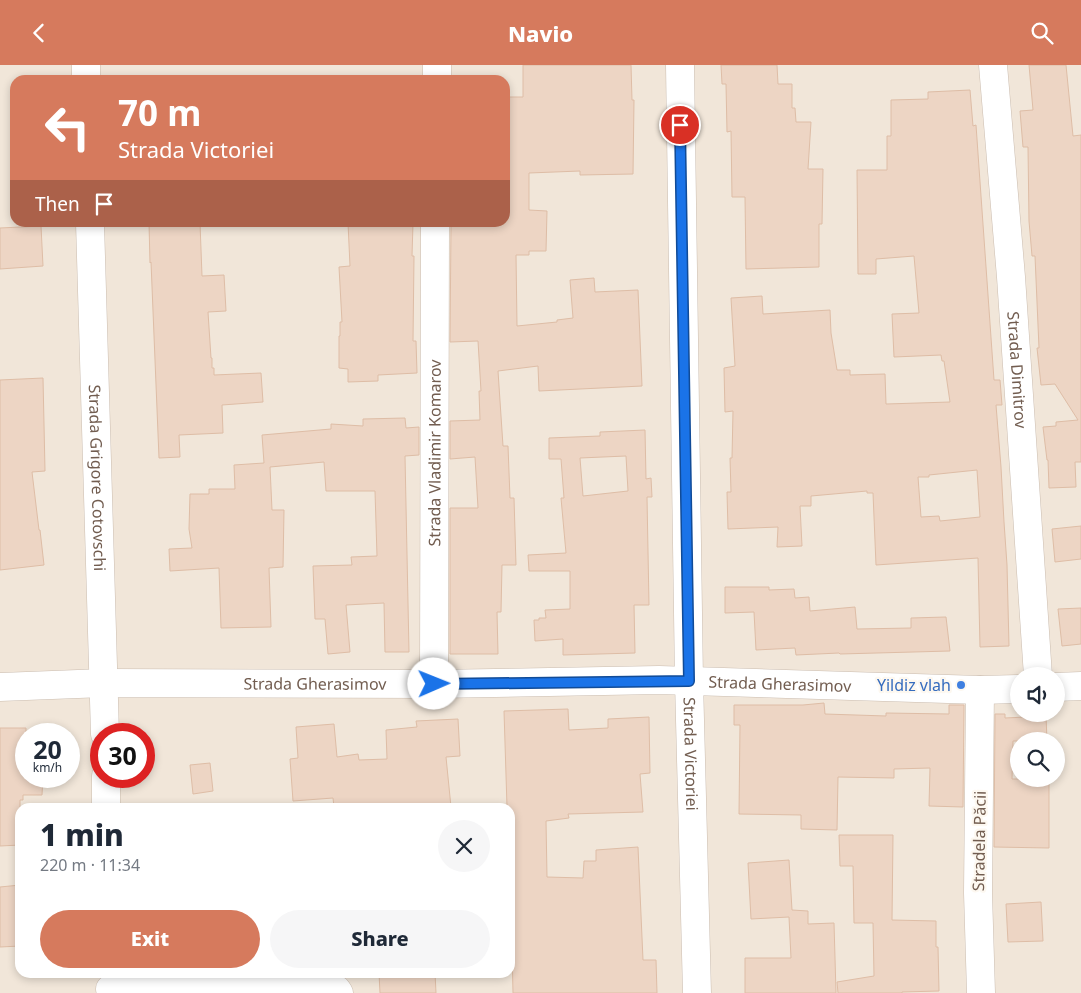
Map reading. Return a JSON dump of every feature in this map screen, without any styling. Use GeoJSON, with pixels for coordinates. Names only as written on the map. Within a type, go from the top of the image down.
{"type":"FeatureCollection","features":[{"type":"Feature","properties":{"kind":"street","name":"Strada Victoriei"},"geometry":{"type":"LineString","coordinates":[[680,65],[689,681],[697,993]]}},
{"type":"Feature","properties":{"kind":"street","name":"Strada Dimitrov"},"geometry":{"type":"LineString","coordinates":[[993,65],[1037,667]]}},
{"type":"Feature","properties":{"kind":"street","name":"Strada Grigore Cotovschi"},"geometry":{"type":"LineString","coordinates":[[90,227],[105,723]]}},
{"type":"Feature","properties":{"kind":"street","name":"Strada Vladimir Komarov"},"geometry":{"type":"LineString","coordinates":[[434,684],[435,227]]}},
{"type":"Feature","properties":{"kind":"street","name":"Strada Gherasimov"},"geometry":{"type":"LineString","coordinates":[[0,687],[104,683],[434,684],[689,681],[980,690],[1010,689]]}},
{"type":"Feature","properties":{"kind":"street"},"geometry":{"type":"LineString","coordinates":[[1065,687],[1081,686]]}},
{"type":"Feature","properties":{"kind":"street","name":"Stradela Păcii"},"geometry":{"type":"LineString","coordinates":[[980,690],[978,893],[981,993]]}},
{"type":"Feature","properties":{"kind":"street"},"geometry":{"type":"LineString","coordinates":[[106,788],[106,803]]}},
{"type":"Feature","properties":{"kind":"street"},"geometry":{"type":"LineString","coordinates":[[110,985],[337,990],[339,993]]}},
{"type":"Feature","properties":{"kind":"shaded area"},"geometry":{"type":"Polygon","coordinates":[[[0,65],[1081,65],[1081,993],[0,993],[0,65]]]}},
{"type":"Feature","properties":{"kind":"building"},"geometry":{"type":"Polygon","coordinates":[[[523,65],[631,65],[632,100],[634,100],[633,174],[580,175],[580,171],[529,173],[529,210],[547,211],[546,251],[529,251],[529,255],[516,255],[517,326],[557,322],[557,320],[573,318],[570,280],[594,278],[595,292],[638,290],[642,386],[539,391],[538,366],[498,371],[503,446],[508,446],[510,498],[514,498],[516,565],[502,565],[501,612],[497,612],[498,654],[450,654],[450,508],[478,508],[475,457],[450,459],[450,421],[480,420],[479,391],[481,391],[478,341],[450,342],[451,227],[510,227],[510,97],[523,97],[523,65]]]}},
{"type":"Feature","properties":{"kind":"building"},"geometry":{"type":"Polygon","coordinates":[[[721,65],[777,65],[778,84],[792,84],[792,108],[795,108],[796,122],[811,122],[808,169],[823,169],[822,224],[819,224],[819,267],[746,269],[745,197],[732,197],[731,131],[727,132],[726,84],[722,84],[721,65]]]}},
{"type":"Feature","properties":{"kind":"building"},"geometry":{"type":"Polygon","coordinates":[[[1029,65],[1066,65],[1073,136],[1081,135],[1081,462],[1075,462],[1076,487],[1049,488],[1048,460],[1043,427],[1056,426],[1056,422],[1078,420],[1055,384],[1041,385],[1037,348],[1039,348],[1035,256],[1032,256],[1029,221],[1028,147],[1023,147],[1020,111],[1033,110],[1029,65]]]}},
{"type":"Feature","properties":{"kind":"building"},"geometry":{"type":"Polygon","coordinates":[[[970,90],[973,126],[976,125],[994,380],[1000,380],[1002,405],[996,405],[1007,565],[1009,646],[980,647],[978,558],[876,565],[873,493],[867,493],[867,491],[811,496],[811,506],[800,506],[802,546],[777,547],[778,527],[728,529],[727,492],[731,492],[730,458],[732,458],[733,411],[725,412],[724,368],[735,366],[731,298],[762,296],[763,314],[830,310],[831,333],[837,370],[850,370],[850,375],[885,374],[886,404],[950,402],[944,361],[942,361],[941,355],[894,357],[892,314],[919,313],[914,256],[876,259],[876,274],[858,274],[857,170],[887,170],[887,136],[891,136],[891,100],[928,99],[928,92],[970,90]],[[977,470],[918,477],[921,517],[939,516],[940,521],[980,517],[977,470]]]}},
{"type":"Feature","properties":{"kind":"building"},"geometry":{"type":"Polygon","coordinates":[[[41,227],[43,266],[0,269],[0,228],[41,227]]]}},
{"type":"Feature","properties":{"kind":"building"},"geometry":{"type":"Polygon","coordinates":[[[149,227],[200,227],[202,276],[224,275],[226,311],[208,312],[214,375],[261,373],[263,402],[222,405],[223,433],[179,435],[180,457],[159,458],[149,227]]]}},
{"type":"Feature","properties":{"kind":"building"},"geometry":{"type":"Polygon","coordinates":[[[348,227],[413,227],[413,341],[416,341],[417,373],[378,375],[378,381],[348,382],[348,369],[339,368],[339,336],[340,322],[342,322],[339,267],[350,266],[348,227]]]}},
{"type":"Feature","properties":{"kind":"building"},"geometry":{"type":"Polygon","coordinates":[[[43,378],[45,471],[32,472],[44,565],[0,570],[0,380],[43,378]]]}},
{"type":"Feature","properties":{"kind":"building"},"geometry":{"type":"Polygon","coordinates":[[[405,418],[406,428],[419,427],[419,455],[405,456],[409,652],[385,652],[384,603],[346,605],[350,652],[328,654],[325,619],[315,619],[313,566],[352,565],[351,557],[377,556],[375,491],[326,491],[324,462],[270,467],[272,510],[284,510],[283,567],[269,568],[271,627],[221,628],[219,568],[170,571],[169,549],[192,548],[189,529],[190,494],[209,494],[209,489],[235,489],[234,465],[264,463],[262,435],[331,429],[331,424],[363,426],[363,419],[405,418]]]}},
{"type":"Feature","properties":{"kind":"building"},"geometry":{"type":"Polygon","coordinates":[[[645,430],[646,479],[651,478],[652,497],[647,497],[649,605],[634,605],[635,653],[563,655],[563,639],[535,641],[534,620],[546,618],[545,610],[570,609],[570,571],[529,571],[528,555],[566,553],[561,498],[564,498],[561,459],[549,459],[549,438],[600,436],[600,432],[645,430]],[[626,456],[580,458],[583,496],[628,491],[626,456]]]}},
{"type":"Feature","properties":{"kind":"building"},"geometry":{"type":"Polygon","coordinates":[[[1081,526],[1081,559],[1055,562],[1052,529],[1081,526]]]}},
{"type":"Feature","properties":{"kind":"building"},"geometry":{"type":"Polygon","coordinates":[[[725,587],[769,587],[769,590],[794,589],[795,598],[809,597],[810,611],[855,607],[857,629],[911,628],[911,618],[946,617],[950,651],[796,655],[795,648],[756,650],[754,612],[725,613],[725,587]]]}},
{"type":"Feature","properties":{"kind":"building"},"geometry":{"type":"Polygon","coordinates":[[[1081,608],[1081,644],[1062,646],[1058,609],[1081,608]]]}},
{"type":"Feature","properties":{"kind":"building"},"geometry":{"type":"Polygon","coordinates":[[[824,703],[825,714],[886,716],[886,713],[949,714],[949,705],[964,705],[963,807],[929,806],[930,768],[894,769],[894,778],[838,777],[837,830],[801,829],[801,815],[739,814],[740,725],[734,725],[734,705],[803,705],[824,703]]]}},
{"type":"Feature","properties":{"kind":"building"},"geometry":{"type":"Polygon","coordinates":[[[568,709],[569,730],[608,728],[608,719],[649,717],[650,773],[640,774],[643,812],[568,814],[569,818],[546,821],[547,877],[583,878],[584,861],[596,861],[596,850],[638,847],[643,960],[656,960],[657,993],[513,993],[513,978],[515,978],[515,803],[507,803],[504,711],[568,709]]]}},
{"type":"Feature","properties":{"kind":"building"},"geometry":{"type":"Polygon","coordinates":[[[995,714],[1005,714],[1005,718],[1010,718],[1010,722],[1046,722],[1047,732],[1010,732],[1010,787],[1049,787],[1049,848],[994,847],[995,714]]]}},
{"type":"Feature","properties":{"kind":"building"},"geometry":{"type":"Polygon","coordinates":[[[458,719],[460,756],[446,757],[451,803],[334,803],[333,798],[293,801],[290,759],[298,758],[296,727],[334,724],[337,757],[358,754],[359,760],[387,759],[386,730],[417,727],[416,721],[458,719]]]}},
{"type":"Feature","properties":{"kind":"building"},"geometry":{"type":"Polygon","coordinates":[[[0,728],[15,728],[15,788],[42,788],[42,795],[23,795],[23,800],[20,800],[20,803],[15,803],[15,845],[0,846],[0,728]]]}},
{"type":"Feature","properties":{"kind":"building"},"geometry":{"type":"Polygon","coordinates":[[[210,763],[213,791],[193,794],[190,765],[210,763]]]}},
{"type":"Feature","properties":{"kind":"building"},"geometry":{"type":"Polygon","coordinates":[[[839,835],[893,835],[892,920],[936,921],[939,991],[838,993],[837,982],[874,976],[873,923],[854,923],[853,866],[840,866],[839,835]]]}},
{"type":"Feature","properties":{"kind":"building"},"geometry":{"type":"Polygon","coordinates":[[[789,860],[792,910],[808,911],[808,924],[834,923],[836,993],[745,993],[745,958],[791,958],[789,917],[751,919],[748,863],[789,860]]]}},
{"type":"Feature","properties":{"kind":"building"},"geometry":{"type":"Polygon","coordinates":[[[15,886],[15,946],[0,947],[0,887],[15,886]]]}},
{"type":"Feature","properties":{"kind":"building"},"geometry":{"type":"Polygon","coordinates":[[[1041,902],[1043,941],[1008,942],[1006,904],[1041,902]]]}},
{"type":"Feature","properties":{"kind":"building"},"geometry":{"type":"Polygon","coordinates":[[[379,978],[435,978],[436,993],[380,993],[379,978]]]}},
{"type":"Feature","properties":{"kind":"place","name":"Yildiz vlah"},"geometry":{"type":"Point","coordinates":[961,685]}},
{"type":"Feature","properties":{"kind":"route"},"geometry":{"type":"LineString","coordinates":[[434,684],[689,681],[680,125]]}}]}
